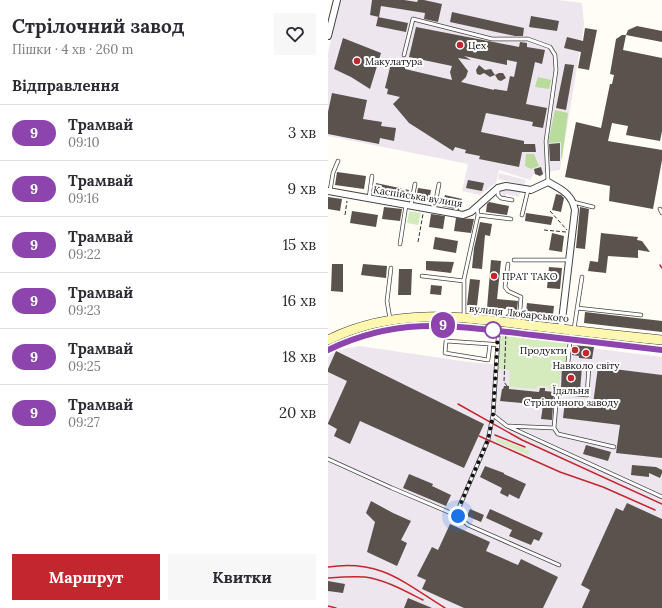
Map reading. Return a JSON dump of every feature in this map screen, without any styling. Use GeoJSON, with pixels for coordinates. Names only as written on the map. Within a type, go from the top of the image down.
{"type":"FeatureCollection","features":[{"type":"Feature","properties":{"kind":"main road","name":"вулиця Любарського"},"geometry":{"type":"LineString","coordinates":[[328,340],[365,325],[415,317],[464,318],[662,340]]}},
{"type":"Feature","properties":{"kind":"street"},"geometry":{"type":"LineString","coordinates":[[328,36],[337,0]]}},
{"type":"Feature","properties":{"kind":"street"},"geometry":{"type":"LineString","coordinates":[[498,188],[506,186],[528,190],[538,188],[548,182],[570,196],[573,202],[575,210],[561,329]]}},
{"type":"Feature","properties":{"kind":"street","name":"Каспійська вулиця"},"geometry":{"type":"LineString","coordinates":[[329,191],[463,215],[471,212],[498,188]]}},
{"type":"Feature","properties":{"kind":"lane"},"geometry":{"type":"LineString","coordinates":[[404,55],[413,19],[492,38],[528,39],[550,47],[555,55],[556,70],[546,141],[548,182]]}},
{"type":"Feature","properties":{"kind":"lane"},"geometry":{"type":"LineString","coordinates":[[329,191],[333,173],[338,161]]}},
{"type":"Feature","properties":{"kind":"lane"},"geometry":{"type":"LineString","coordinates":[[368,198],[372,176]]}},
{"type":"Feature","properties":{"kind":"lane"},"geometry":{"type":"LineString","coordinates":[[400,244],[408,205],[415,184]]}},
{"type":"Feature","properties":{"kind":"lane"},"geometry":{"type":"LineString","coordinates":[[434,210],[439,184]]}},
{"type":"Feature","properties":{"kind":"lane"},"geometry":{"type":"LineString","coordinates":[[498,188],[498,195],[501,198],[512,200]]}},
{"type":"Feature","properties":{"kind":"lane"},"geometry":{"type":"LineString","coordinates":[[522,215],[528,190]]}},
{"type":"Feature","properties":{"kind":"lane"},"geometry":{"type":"LineString","coordinates":[[573,202],[592,207]]}},
{"type":"Feature","properties":{"kind":"lane"},"geometry":{"type":"LineString","coordinates":[[464,318],[464,281],[478,215],[477,206]]}},
{"type":"Feature","properties":{"kind":"lane"},"geometry":{"type":"LineString","coordinates":[[660,209],[662,213]]}},
{"type":"Feature","properties":{"kind":"lane"},"geometry":{"type":"LineString","coordinates":[[478,215],[511,219]]}},
{"type":"Feature","properties":{"kind":"lane"},"geometry":{"type":"LineString","coordinates":[[514,260],[569,260]]}},
{"type":"Feature","properties":{"kind":"lane"},"geometry":{"type":"LineString","coordinates":[[508,264],[506,287],[508,291],[521,297],[518,324]]}},
{"type":"Feature","properties":{"kind":"lane"},"geometry":{"type":"LineString","coordinates":[[390,320],[387,301],[391,268]]}},
{"type":"Feature","properties":{"kind":"lane"},"geometry":{"type":"LineString","coordinates":[[422,276],[464,281]]}},
{"type":"Feature","properties":{"kind":"lane"},"geometry":{"type":"LineString","coordinates":[[568,362],[582,277]]}},
{"type":"Feature","properties":{"kind":"lane"},"geometry":{"type":"LineString","coordinates":[[577,308],[641,315]]}},
{"type":"Feature","properties":{"kind":"lane"},"geometry":{"type":"LineString","coordinates":[[458,516],[460,505],[488,440],[493,415],[498,332],[500,322]]}},
{"type":"Feature","properties":{"kind":"lane"},"geometry":{"type":"LineString","coordinates":[[490,344],[488,360],[445,354],[446,341],[490,344],[498,345]]}},
{"type":"Feature","properties":{"kind":"lane"},"geometry":{"type":"LineString","coordinates":[[589,366],[587,395],[557,392],[554,428],[558,434],[614,447]]}},
{"type":"Feature","properties":{"kind":"lane"},"geometry":{"type":"LineString","coordinates":[[493,415],[507,426],[662,497]]}},
{"type":"Feature","properties":{"kind":"lane"},"geometry":{"type":"LineString","coordinates":[[507,426],[554,428]]}},
{"type":"Feature","properties":{"kind":"lane"},"geometry":{"type":"LineString","coordinates":[[328,458],[392,488],[458,516],[468,525],[559,565]]}},
{"type":"Feature","properties":{"kind":"path"},"geometry":{"type":"LineString","coordinates":[[344,215],[348,194]]}},
{"type":"Feature","properties":{"kind":"path"},"geometry":{"type":"LineString","coordinates":[[418,242],[424,208]]}},
{"type":"Feature","properties":{"kind":"path"},"geometry":{"type":"LineString","coordinates":[[544,230],[569,232],[550,211]]}},
{"type":"Feature","properties":{"kind":"path"},"geometry":{"type":"LineString","coordinates":[[498,332],[506,333],[504,382],[506,386]]}},
{"type":"Feature","properties":{"kind":"shaded area"},"geometry":{"type":"Polygon","coordinates":[[[340,0],[558,0],[582,3],[584,25],[560,170],[545,172],[541,177],[534,174],[530,180],[499,170],[496,183],[480,195],[462,191],[468,164],[328,136],[328,53],[340,0]]]}},
{"type":"Feature","properties":{"kind":"shaded area"},"geometry":{"type":"Polygon","coordinates":[[[499,173],[526,180],[524,185],[498,179],[499,173]]]}},
{"type":"Feature","properties":{"kind":"shaded area"},"geometry":{"type":"Polygon","coordinates":[[[503,188],[520,192],[519,197],[506,194],[506,197],[501,196],[503,188]]]}},
{"type":"Feature","properties":{"kind":"shaded area"},"geometry":{"type":"Polygon","coordinates":[[[502,337],[662,357],[662,608],[328,608],[328,357],[336,351],[359,346],[469,362],[493,364],[502,337]]]}},
{"type":"Feature","properties":{"kind":"green space"},"geometry":{"type":"Polygon","coordinates":[[[538,77],[551,80],[549,89],[535,87],[538,77]]]}},
{"type":"Feature","properties":{"kind":"green space"},"geometry":{"type":"Polygon","coordinates":[[[555,110],[568,113],[562,158],[561,142],[548,143],[555,110]]]}},
{"type":"Feature","properties":{"kind":"green space"},"geometry":{"type":"Polygon","coordinates":[[[526,154],[534,154],[539,166],[531,169],[525,166],[526,154]]]}},
{"type":"Feature","properties":{"kind":"green space"},"geometry":{"type":"Polygon","coordinates":[[[409,211],[421,213],[418,225],[407,223],[409,211]]]}},
{"type":"Feature","properties":{"kind":"green space"},"geometry":{"type":"Polygon","coordinates":[[[502,333],[566,339],[567,362],[562,363],[559,388],[556,390],[549,389],[547,386],[537,386],[537,389],[509,387],[510,370],[498,369],[502,333]]]}},
{"type":"Feature","properties":{"kind":"green space"},"geometry":{"type":"Polygon","coordinates":[[[497,438],[530,451],[528,455],[496,441],[497,438]]]}},
{"type":"Feature","properties":{"kind":"building"},"geometry":{"type":"Polygon","coordinates":[[[372,0],[404,0],[417,2],[418,0],[424,0],[442,4],[438,22],[424,19],[425,13],[381,6],[379,17],[370,15],[372,0]]]}},
{"type":"Feature","properties":{"kind":"building"},"geometry":{"type":"Polygon","coordinates":[[[452,12],[524,28],[523,36],[515,36],[450,22],[452,12]]]}},
{"type":"Feature","properties":{"kind":"building"},"geometry":{"type":"Polygon","coordinates":[[[531,16],[559,21],[557,31],[529,27],[531,16]]]}},
{"type":"Feature","properties":{"kind":"building"},"geometry":{"type":"Polygon","coordinates":[[[378,17],[408,23],[406,32],[376,26],[378,17]]]}},
{"type":"Feature","properties":{"kind":"building"},"geometry":{"type":"Polygon","coordinates":[[[637,26],[662,31],[662,42],[626,35],[628,30],[637,26]]]}},
{"type":"Feature","properties":{"kind":"building"},"geometry":{"type":"Polygon","coordinates":[[[416,27],[519,47],[520,42],[527,43],[527,47],[545,50],[542,64],[535,62],[526,104],[547,108],[543,128],[532,126],[533,122],[486,113],[481,132],[524,141],[524,144],[535,144],[536,152],[522,152],[519,167],[479,159],[480,156],[465,153],[466,150],[455,147],[453,151],[409,123],[393,104],[400,97],[387,94],[388,89],[385,88],[392,59],[406,62],[405,69],[452,80],[450,72],[452,66],[409,57],[416,27]],[[464,56],[471,60],[458,58],[468,71],[466,77],[461,82],[494,90],[507,91],[510,76],[514,77],[517,62],[507,60],[507,65],[464,56]]]}},
{"type":"Feature","properties":{"kind":"building"},"geometry":{"type":"Polygon","coordinates":[[[585,28],[597,30],[589,70],[578,68],[581,52],[564,48],[567,37],[583,41],[585,28]]]}},
{"type":"Feature","properties":{"kind":"building"},"geometry":{"type":"Polygon","coordinates":[[[622,35],[626,35],[623,50],[662,58],[662,131],[660,141],[626,135],[628,126],[612,123],[608,141],[662,150],[662,160],[653,209],[609,201],[610,186],[565,177],[576,122],[601,128],[610,84],[612,84],[614,75],[610,74],[616,39],[622,35]]]}},
{"type":"Feature","properties":{"kind":"building","name":"Макулатура"},"geometry":{"type":"Polygon","coordinates":[[[343,38],[381,53],[370,89],[351,77],[334,69],[343,38]]]}},
{"type":"Feature","properties":{"kind":"building"},"geometry":{"type":"Polygon","coordinates":[[[565,64],[574,65],[566,110],[556,108],[565,64]]]}},
{"type":"Feature","properties":{"kind":"building"},"geometry":{"type":"Polygon","coordinates":[[[479,65],[485,70],[491,69],[495,75],[490,77],[484,73],[480,75],[477,74],[476,70],[479,65]]]}},
{"type":"Feature","properties":{"kind":"building"},"geometry":{"type":"Polygon","coordinates":[[[503,73],[506,78],[501,81],[498,80],[495,75],[503,73]]]}},
{"type":"Feature","properties":{"kind":"building"},"geometry":{"type":"Polygon","coordinates":[[[332,93],[367,100],[363,119],[382,122],[381,126],[396,128],[394,141],[380,138],[379,144],[328,134],[328,112],[332,93]]]}},
{"type":"Feature","properties":{"kind":"building"},"geometry":{"type":"Polygon","coordinates":[[[560,143],[560,161],[550,161],[549,144],[560,143]]]}},
{"type":"Feature","properties":{"kind":"building"},"geometry":{"type":"Polygon","coordinates":[[[541,167],[543,174],[540,176],[535,174],[534,169],[541,167]]]}},
{"type":"Feature","properties":{"kind":"building"},"geometry":{"type":"Polygon","coordinates":[[[337,172],[366,176],[364,189],[335,185],[337,172]]]}},
{"type":"Feature","properties":{"kind":"building"},"geometry":{"type":"Polygon","coordinates":[[[468,180],[484,183],[482,191],[466,188],[468,180]]]}},
{"type":"Feature","properties":{"kind":"building"},"geometry":{"type":"Polygon","coordinates":[[[376,183],[409,190],[407,200],[374,193],[376,183]]]}},
{"type":"Feature","properties":{"kind":"building"},"geometry":{"type":"Polygon","coordinates":[[[418,188],[431,190],[429,201],[416,199],[418,188]]]}},
{"type":"Feature","properties":{"kind":"building"},"geometry":{"type":"Polygon","coordinates":[[[556,194],[561,195],[564,198],[561,212],[552,210],[556,194]]]}},
{"type":"Feature","properties":{"kind":"building"},"geometry":{"type":"Polygon","coordinates":[[[445,195],[462,199],[459,210],[442,206],[445,195]]]}},
{"type":"Feature","properties":{"kind":"building"},"geometry":{"type":"Polygon","coordinates":[[[328,197],[342,199],[340,211],[328,209],[328,197]]]}},
{"type":"Feature","properties":{"kind":"building"},"geometry":{"type":"Polygon","coordinates":[[[489,202],[509,206],[507,215],[486,212],[487,204],[489,202]]]}},
{"type":"Feature","properties":{"kind":"building"},"geometry":{"type":"Polygon","coordinates":[[[384,207],[402,209],[400,221],[382,219],[384,207]]]}},
{"type":"Feature","properties":{"kind":"building"},"geometry":{"type":"Polygon","coordinates":[[[580,207],[589,209],[585,249],[576,248],[580,207]]]}},
{"type":"Feature","properties":{"kind":"building"},"geometry":{"type":"Polygon","coordinates":[[[352,211],[378,215],[376,227],[350,223],[352,211]]]}},
{"type":"Feature","properties":{"kind":"building"},"geometry":{"type":"Polygon","coordinates":[[[526,213],[553,217],[551,225],[525,221],[526,213]]]}},
{"type":"Feature","properties":{"kind":"building"},"geometry":{"type":"Polygon","coordinates":[[[431,214],[445,216],[443,229],[429,227],[431,214]]]}},
{"type":"Feature","properties":{"kind":"building"},"geometry":{"type":"Polygon","coordinates":[[[456,218],[474,219],[471,233],[454,231],[456,218]]]}},
{"type":"Feature","properties":{"kind":"building"},"geometry":{"type":"Polygon","coordinates":[[[480,222],[492,224],[490,236],[485,235],[482,269],[472,268],[474,248],[480,222]]]}},
{"type":"Feature","properties":{"kind":"building"},"geometry":{"type":"Polygon","coordinates":[[[552,233],[564,236],[562,252],[549,250],[552,233]]]}},
{"type":"Feature","properties":{"kind":"building"},"geometry":{"type":"Polygon","coordinates":[[[601,233],[638,237],[637,240],[642,241],[650,252],[638,250],[638,258],[608,256],[606,273],[588,271],[590,261],[598,262],[601,233]]]}},
{"type":"Feature","properties":{"kind":"building"},"geometry":{"type":"Polygon","coordinates":[[[435,237],[458,241],[456,253],[433,249],[435,237]]]}},
{"type":"Feature","properties":{"kind":"building"},"geometry":{"type":"Polygon","coordinates":[[[491,260],[501,261],[497,299],[518,301],[517,310],[487,308],[491,260]]]}},
{"type":"Feature","properties":{"kind":"building"},"geometry":{"type":"Polygon","coordinates":[[[426,261],[454,262],[451,273],[426,270],[426,261]]]}},
{"type":"Feature","properties":{"kind":"building"},"geometry":{"type":"Polygon","coordinates":[[[332,264],[343,264],[343,292],[331,291],[332,264]]]}},
{"type":"Feature","properties":{"kind":"building"},"geometry":{"type":"Polygon","coordinates":[[[363,264],[387,266],[386,278],[361,275],[363,264]]]}},
{"type":"Feature","properties":{"kind":"building"},"geometry":{"type":"Polygon","coordinates":[[[549,267],[562,268],[560,289],[547,288],[549,267]]]}},
{"type":"Feature","properties":{"kind":"building"},"geometry":{"type":"Polygon","coordinates":[[[399,269],[412,269],[411,295],[398,295],[399,269]]]}},
{"type":"Feature","properties":{"kind":"building"},"geometry":{"type":"Polygon","coordinates":[[[470,279],[480,280],[477,306],[467,305],[470,279]]]}},
{"type":"Feature","properties":{"kind":"building"},"geometry":{"type":"Polygon","coordinates":[[[431,285],[442,286],[441,295],[430,294],[431,285]]]}},
{"type":"Feature","properties":{"kind":"building"},"geometry":{"type":"Polygon","coordinates":[[[527,303],[554,306],[553,315],[526,313],[527,303]]]}},
{"type":"Feature","properties":{"kind":"building"},"geometry":{"type":"Polygon","coordinates":[[[585,312],[662,321],[662,332],[584,323],[585,312]]]}},
{"type":"Feature","properties":{"kind":"building","name":"Навколо світу"},"geometry":{"type":"Polygon","coordinates":[[[573,345],[594,347],[592,359],[579,358],[579,356],[572,355],[573,345]]]}},
{"type":"Feature","properties":{"kind":"building"},"geometry":{"type":"Polygon","coordinates":[[[336,351],[484,424],[464,468],[360,421],[350,444],[334,436],[337,429],[328,423],[347,381],[328,372],[336,351]]]}},
{"type":"Feature","properties":{"kind":"building","name":"Їдальня Стрілочного заводу"},"geometry":{"type":"Polygon","coordinates":[[[562,365],[582,367],[580,391],[561,389],[562,365]]]}},
{"type":"Feature","properties":{"kind":"building"},"geometry":{"type":"Polygon","coordinates":[[[598,367],[662,375],[662,458],[616,453],[620,425],[563,418],[565,401],[593,404],[598,367]]]}},
{"type":"Feature","properties":{"kind":"building"},"geometry":{"type":"Polygon","coordinates":[[[504,386],[509,386],[509,389],[539,392],[540,388],[545,388],[545,391],[554,392],[552,420],[541,419],[543,405],[500,401],[504,386]]]}},
{"type":"Feature","properties":{"kind":"building"},"geometry":{"type":"Polygon","coordinates":[[[586,445],[611,452],[608,461],[583,454],[586,445]]]}},
{"type":"Feature","properties":{"kind":"building"},"geometry":{"type":"Polygon","coordinates":[[[632,465],[656,467],[662,470],[662,473],[660,478],[649,473],[649,477],[631,475],[632,465]]]}},
{"type":"Feature","properties":{"kind":"building"},"geometry":{"type":"Polygon","coordinates":[[[485,466],[504,473],[526,484],[519,499],[509,494],[508,497],[500,493],[502,488],[480,477],[485,466]]]}},
{"type":"Feature","properties":{"kind":"building"},"geometry":{"type":"Polygon","coordinates":[[[409,474],[433,484],[432,486],[451,495],[446,506],[403,488],[409,474]]]}},
{"type":"Feature","properties":{"kind":"building"},"geometry":{"type":"Polygon","coordinates":[[[371,501],[411,521],[401,540],[407,543],[397,566],[367,552],[375,522],[366,513],[371,501]]]}},
{"type":"Feature","properties":{"kind":"building"},"geometry":{"type":"Polygon","coordinates":[[[627,503],[662,519],[662,608],[582,608],[590,590],[581,585],[616,508],[623,511],[627,503]]]}},
{"type":"Feature","properties":{"kind":"building"},"geometry":{"type":"Polygon","coordinates":[[[470,509],[484,515],[481,522],[467,516],[470,509]]]}},
{"type":"Feature","properties":{"kind":"building"},"geometry":{"type":"Polygon","coordinates":[[[490,509],[543,533],[539,541],[534,539],[531,545],[509,536],[512,530],[486,518],[490,509]]]}},
{"type":"Feature","properties":{"kind":"building"},"geometry":{"type":"Polygon","coordinates":[[[450,524],[490,542],[486,551],[518,565],[521,559],[558,577],[543,608],[464,608],[422,589],[426,580],[417,576],[432,547],[438,550],[450,524]]]}},
{"type":"Feature","properties":{"kind":"building"},"geometry":{"type":"Polygon","coordinates":[[[328,581],[345,584],[343,593],[328,591],[328,581]]]}},
{"type":"Feature","properties":{"kind":"building"},"geometry":{"type":"Polygon","coordinates":[[[408,598],[432,608],[404,608],[408,598]]]}},
{"type":"Feature","properties":{"kind":"tram line","name":"9"},"geometry":{"type":"LineString","coordinates":[[328,350],[347,341],[381,330],[420,325],[448,325],[662,350]]}},
{"type":"Feature","properties":{"kind":"tram line"},"geometry":{"type":"LineString","coordinates":[[328,350],[354,339],[380,332],[429,326],[479,329],[662,350]]}},
{"type":"Feature","properties":{"kind":"railway"},"geometry":{"type":"LineString","coordinates":[[458,404],[522,440],[662,504]]}},
{"type":"Feature","properties":{"kind":"railway"},"geometry":{"type":"LineString","coordinates":[[495,435],[525,447]]}},
{"type":"Feature","properties":{"kind":"railway"},"geometry":{"type":"LineString","coordinates":[[479,436],[560,472],[603,487],[655,510]]}},
{"type":"Feature","properties":{"kind":"railway"},"geometry":{"type":"LineString","coordinates":[[328,567],[346,565],[362,566],[377,570],[403,581],[445,608]]}},
{"type":"Feature","properties":{"kind":"railway"},"geometry":{"type":"LineString","coordinates":[[328,578],[373,578],[395,586],[423,600]]}},
{"type":"Feature","properties":{"kind":"railway"},"geometry":{"type":"LineString","coordinates":[[328,606],[336,608]]}},
{"type":"Feature","properties":{"kind":"place","name":"Цех"},"geometry":{"type":"Point","coordinates":[460,45]}},
{"type":"Feature","properties":{"kind":"place","name":"Макулатура"},"geometry":{"type":"Point","coordinates":[357,61]}},
{"type":"Feature","properties":{"kind":"place","name":"ПРАТ ТАКО"},"geometry":{"type":"Point","coordinates":[494,276]}},
{"type":"Feature","properties":{"kind":"place","name":"Продукти"},"geometry":{"type":"Point","coordinates":[575,350]}},
{"type":"Feature","properties":{"kind":"place","name":"Навколо світу"},"geometry":{"type":"Point","coordinates":[586,353]}},
{"type":"Feature","properties":{"kind":"place","name":"Їдальня Стрілочного заводу"},"geometry":{"type":"Point","coordinates":[571,378]}},
{"type":"Feature","properties":{"kind":"route"},"geometry":{"type":"LineString","coordinates":[[458,516],[460,505],[488,440],[492,423],[498,332],[493,330]]}}]}
